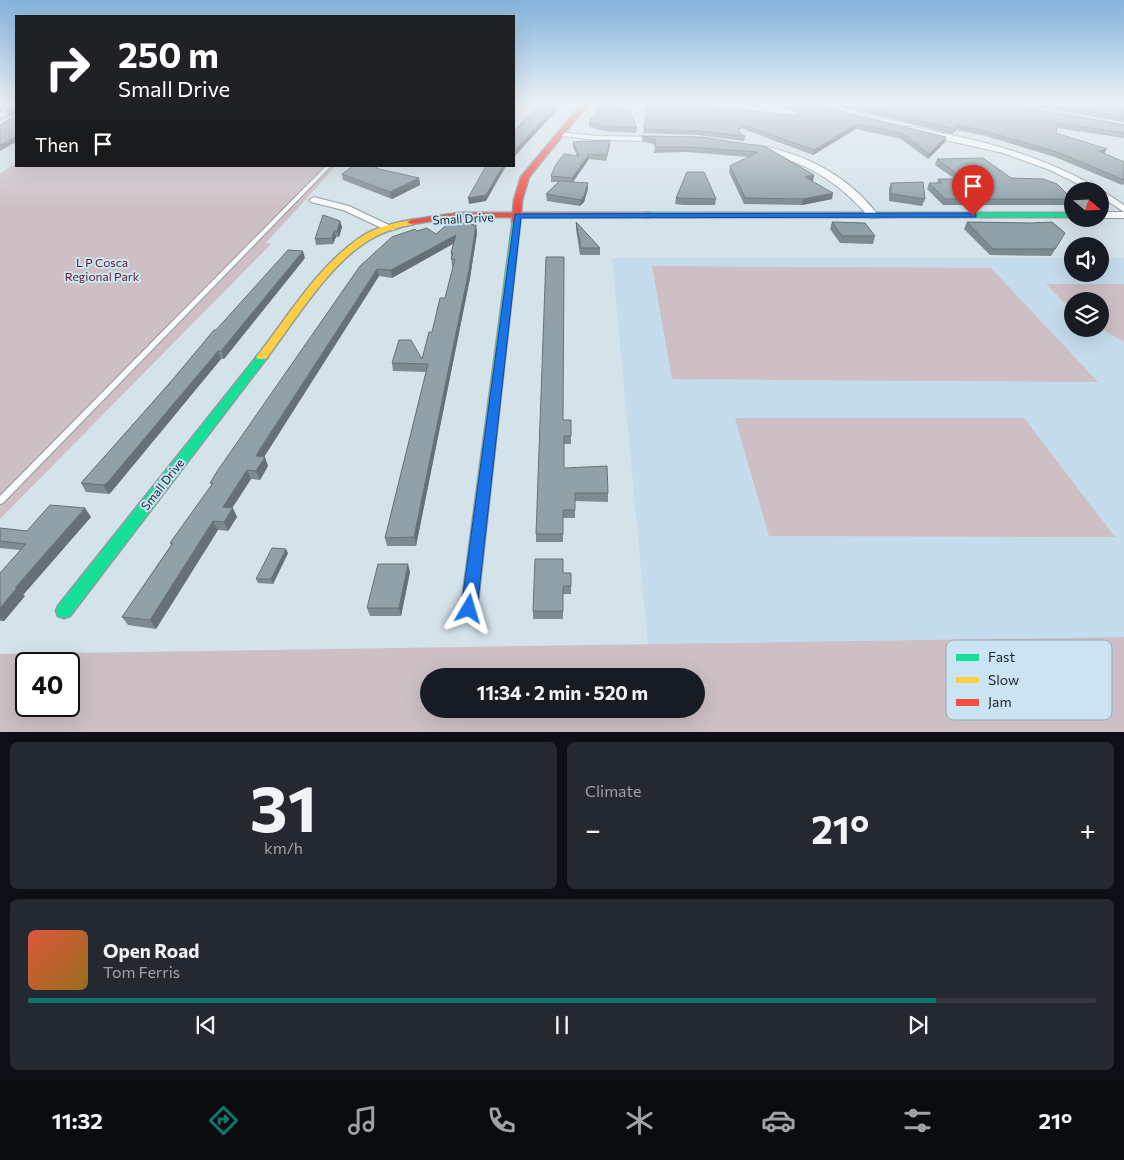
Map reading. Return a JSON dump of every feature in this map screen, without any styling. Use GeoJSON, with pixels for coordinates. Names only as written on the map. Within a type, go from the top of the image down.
{"type":"FeatureCollection","features":[{"type":"Feature","properties":{"kind":"street"},"geometry":{"type":"LineString","coordinates":[[469,609],[518,216],[518,196],[526,176],[541,154],[557,139]]}},
{"type":"Feature","properties":{"kind":"street"},"geometry":{"type":"LineString","coordinates":[[963,139],[1018,154],[1060,171],[1080,182]]}},
{"type":"Feature","properties":{"kind":"street"},"geometry":{"type":"LineString","coordinates":[[743,144],[793,157],[828,172],[857,196],[874,216]]}},
{"type":"Feature","properties":{"kind":"street"},"geometry":{"type":"LineString","coordinates":[[1109,199],[1124,209]]}},
{"type":"Feature","properties":{"kind":"street"},"geometry":{"type":"LineString","coordinates":[[314,200],[346,208],[390,228]]}},
{"type":"Feature","properties":{"kind":"street","name":"Small Drive"},"geometry":{"type":"LineString","coordinates":[[64,611],[312,293],[354,246],[390,228],[411,222],[450,216],[1064,215]]}},
{"type":"Feature","properties":{"kind":"street"},"geometry":{"type":"LineString","coordinates":[[1109,215],[1124,215]]}},
{"type":"Feature","properties":{"kind":"lane"},"geometry":{"type":"LineString","coordinates":[[0,501],[328,167]]}},
{"type":"Feature","properties":{"kind":"shaded area"},"geometry":{"type":"Polygon","coordinates":[[[612,258],[1064,258],[1064,282],[1109,282],[1109,258],[1124,258],[1124,637],[648,645],[612,258]]]}},
{"type":"Feature","properties":{"kind":"green space","name":"L P Cosca Regional Park"},"geometry":{"type":"Polygon","coordinates":[[[15,164],[15,167],[335,167],[266,243],[271,244],[0,519],[0,174],[15,164]]]}},
{"type":"Feature","properties":{"kind":"green space"},"geometry":{"type":"Polygon","coordinates":[[[652,266],[991,268],[1098,382],[672,379],[652,266]]]}},
{"type":"Feature","properties":{"kind":"green space"},"geometry":{"type":"Polygon","coordinates":[[[1046,284],[1124,284],[1124,342],[1109,333],[1109,292],[1064,292],[1064,302],[1046,284]]]}},
{"type":"Feature","properties":{"kind":"green space"},"geometry":{"type":"Polygon","coordinates":[[[735,418],[1024,418],[1115,537],[769,536],[735,418]]]}},
{"type":"Feature","properties":{"kind":"green space"},"geometry":{"type":"Polygon","coordinates":[[[1124,637],[1124,732],[0,732],[0,654],[15,654],[15,717],[80,717],[80,653],[1124,637]]]}},
{"type":"Feature","properties":{"kind":"building"},"geometry":{"type":"Polygon","coordinates":[[[0,139],[10,139],[0,145],[0,139]]]}},
{"type":"Feature","properties":{"kind":"building"},"geometry":{"type":"Polygon","coordinates":[[[515,139],[525,139],[515,150],[515,139]]]}},
{"type":"Feature","properties":{"kind":"building"},"geometry":{"type":"Polygon","coordinates":[[[656,139],[715,139],[766,147],[814,175],[805,177],[833,193],[803,199],[745,198],[730,166],[758,152],[687,147],[655,147],[656,139]]]}},
{"type":"Feature","properties":{"kind":"building"},"geometry":{"type":"Polygon","coordinates":[[[784,139],[832,139],[814,150],[784,139]]]}},
{"type":"Feature","properties":{"kind":"building"},"geometry":{"type":"Polygon","coordinates":[[[910,139],[944,139],[929,154],[910,139]]]}},
{"type":"Feature","properties":{"kind":"building"},"geometry":{"type":"Polygon","coordinates":[[[1013,139],[1076,139],[1107,149],[1099,151],[1124,162],[1124,180],[1057,152],[1013,139]]]}},
{"type":"Feature","properties":{"kind":"building"},"geometry":{"type":"Polygon","coordinates":[[[610,140],[607,155],[589,154],[572,178],[551,176],[555,166],[564,154],[579,156],[573,142],[610,140]]]}},
{"type":"Feature","properties":{"kind":"building"},"geometry":{"type":"Polygon","coordinates":[[[983,158],[1011,178],[1043,179],[1057,184],[1064,191],[1064,199],[945,199],[929,183],[942,183],[938,179],[964,179],[937,159],[983,158]]]}},
{"type":"Feature","properties":{"kind":"building"},"geometry":{"type":"Polygon","coordinates":[[[352,167],[377,167],[375,168],[419,178],[390,192],[342,174],[352,167]]]}},
{"type":"Feature","properties":{"kind":"building"},"geometry":{"type":"Polygon","coordinates":[[[485,167],[502,167],[486,195],[468,198],[485,167]]]}},
{"type":"Feature","properties":{"kind":"building"},"geometry":{"type":"Polygon","coordinates":[[[687,172],[704,172],[716,199],[676,198],[687,172]]]}},
{"type":"Feature","properties":{"kind":"building"},"geometry":{"type":"Polygon","coordinates":[[[560,181],[588,183],[581,200],[546,194],[560,181]]]}},
{"type":"Feature","properties":{"kind":"building"},"geometry":{"type":"Polygon","coordinates":[[[923,182],[925,199],[891,194],[891,183],[923,182]]]}},
{"type":"Feature","properties":{"kind":"building"},"geometry":{"type":"Polygon","coordinates":[[[323,215],[340,221],[337,231],[334,231],[332,238],[315,239],[323,215]]]}},
{"type":"Feature","properties":{"kind":"building"},"geometry":{"type":"Polygon","coordinates":[[[450,222],[476,225],[469,270],[414,537],[385,538],[428,364],[392,363],[399,340],[411,340],[422,359],[429,332],[432,332],[440,298],[445,298],[455,259],[451,259],[453,253],[451,253],[456,235],[391,270],[377,269],[260,449],[256,456],[265,457],[256,471],[247,470],[223,507],[233,508],[224,522],[213,521],[150,620],[122,617],[173,543],[170,543],[213,483],[210,483],[218,470],[360,266],[392,237],[415,229],[417,231],[427,228],[436,234],[450,222]]]}},
{"type":"Feature","properties":{"kind":"building"},"geometry":{"type":"Polygon","coordinates":[[[576,222],[600,248],[581,248],[576,222]]]}},
{"type":"Feature","properties":{"kind":"building"},"geometry":{"type":"Polygon","coordinates":[[[832,222],[865,223],[875,236],[842,236],[832,222]]]}},
{"type":"Feature","properties":{"kind":"building"},"geometry":{"type":"Polygon","coordinates":[[[967,222],[1052,222],[1065,233],[1055,249],[993,249],[967,222]]]}},
{"type":"Feature","properties":{"kind":"building"},"geometry":{"type":"Polygon","coordinates":[[[288,250],[303,251],[221,351],[218,351],[107,483],[103,485],[81,483],[214,330],[288,250]]]}},
{"type":"Feature","properties":{"kind":"building"},"geometry":{"type":"Polygon","coordinates":[[[546,257],[564,257],[563,420],[571,420],[571,436],[564,436],[564,468],[607,466],[608,493],[575,493],[575,510],[563,510],[563,534],[536,534],[546,257]]]}},
{"type":"Feature","properties":{"kind":"building"},"geometry":{"type":"Polygon","coordinates":[[[50,505],[85,508],[15,588],[17,588],[0,608],[0,573],[26,544],[0,541],[0,528],[27,531],[50,505]]]}},
{"type":"Feature","properties":{"kind":"building"},"geometry":{"type":"Polygon","coordinates":[[[272,548],[286,549],[271,579],[256,579],[272,548]]]}},
{"type":"Feature","properties":{"kind":"building"},"geometry":{"type":"Polygon","coordinates":[[[535,559],[563,559],[563,573],[571,573],[571,586],[563,586],[563,611],[533,611],[535,559]]]}},
{"type":"Feature","properties":{"kind":"building"},"geometry":{"type":"Polygon","coordinates":[[[378,564],[408,564],[399,608],[367,608],[378,564]]]}},
{"type":"Feature","properties":{"kind":"traffic: fast"},"geometry":{"type":"LineString","coordinates":[[647,215],[1064,215]]}},
{"type":"Feature","properties":{"kind":"traffic: fast"},"geometry":{"type":"LineString","coordinates":[[469,609],[516,222]]}},
{"type":"Feature","properties":{"kind":"traffic: fast"},"geometry":{"type":"LineString","coordinates":[[64,611],[262,357]]}},
{"type":"Feature","properties":{"kind":"traffic: slow"},"geometry":{"type":"LineString","coordinates":[[262,357],[323,277],[351,249],[375,233],[411,222]]}},
{"type":"Feature","properties":{"kind":"traffic: jam"},"geometry":{"type":"LineString","coordinates":[[516,222],[518,200],[525,177],[556,139]]}},
{"type":"Feature","properties":{"kind":"traffic: jam"},"geometry":{"type":"LineString","coordinates":[[411,222],[459,215],[647,215]]}},
{"type":"Feature","properties":{"kind":"route"},"geometry":{"type":"LineString","coordinates":[[469,609],[518,216],[973,216]]}}]}
